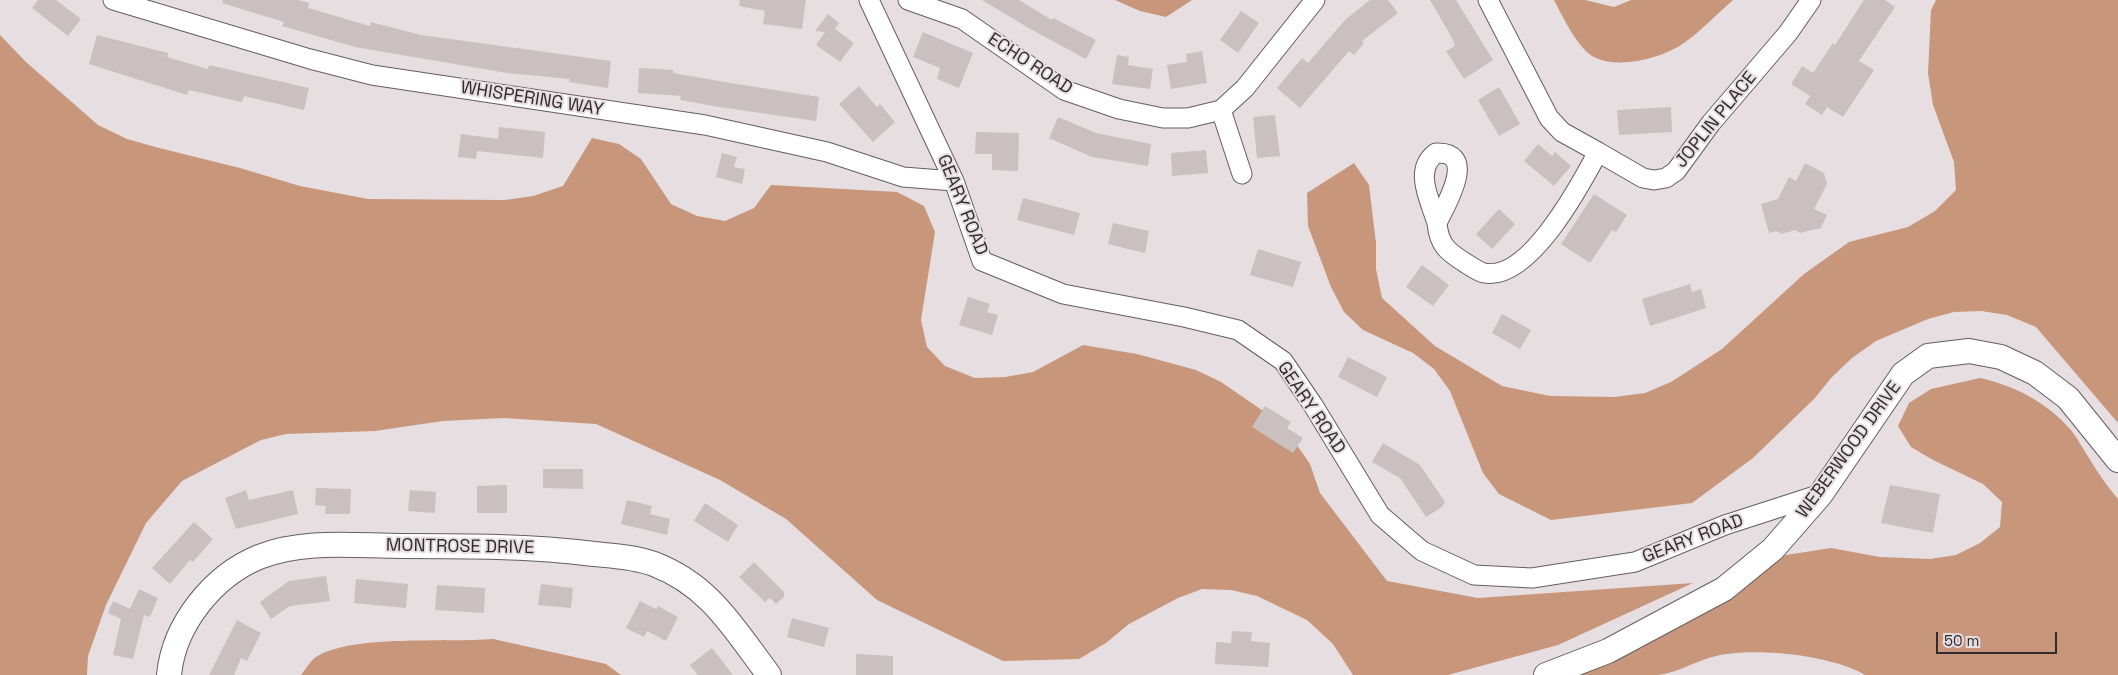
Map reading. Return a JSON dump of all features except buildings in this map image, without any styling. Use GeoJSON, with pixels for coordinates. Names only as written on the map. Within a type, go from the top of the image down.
{"type":"FeatureCollection","features":[{"type":"Feature","properties":{"kind":"street","name":"WHISPERING WAY"},"geometry":{"type":"LineString","coordinates":[[113,0],[310,59],[372,75],[705,125],[826,152],[903,177],[954,181]]}},
{"type":"Feature","properties":{"kind":"street","name":"GEARY ROAD"},"geometry":{"type":"LineString","coordinates":[[869,0],[954,181],[982,262],[1063,294],[1184,317],[1238,330],[1283,361],[1313,405],[1380,515],[1422,551],[1474,575],[1532,578],[1635,562],[1725,525],[1821,494]]}},
{"type":"Feature","properties":{"kind":"street","name":"ECHO ROAD"},"geometry":{"type":"LineString","coordinates":[[908,0],[962,20],[1064,90],[1119,109],[1163,118],[1188,118],[1221,110],[1245,88],[1315,0]]}},
{"type":"Feature","properties":{"kind":"street","name":"JOPLIN PLACE"},"geometry":{"type":"LineString","coordinates":[[1488,0],[1549,118],[1562,132],[1642,178],[1654,180],[1666,178],[1676,171],[1711,123],[1788,33],[1811,0]]}},
{"type":"Feature","properties":{"kind":"street"},"geometry":{"type":"LineString","coordinates":[[1221,110],[1242,174]]}},
{"type":"Feature","properties":{"kind":"street"},"geometry":{"type":"LineString","coordinates":[[1437,223],[1438,236],[1442,245],[1462,260],[1483,273],[1496,273],[1505,270],[1521,261],[1557,221],[1577,192],[1598,152]]}},
{"type":"Feature","properties":{"kind":"street","name":"WEBERWOOD DRIVE"},"geometry":{"type":"LineString","coordinates":[[1546,675],[1608,651],[1724,589],[1773,549],[1821,494],[1903,374],[1928,356],[1969,351],[2001,357],[2035,373],[2068,398],[2118,460]]}},
{"type":"Feature","properties":{"kind":"street","name":"MONTROSE DRIVE"},"geometry":{"type":"LineString","coordinates":[[169,675],[180,636],[197,606],[232,572],[254,560],[281,551],[312,546],[519,547],[576,551],[653,564],[688,582],[711,600],[769,675]]}},
{"type":"Feature","properties":{"kind":"shaded area"},"geometry":{"type":"Polygon","coordinates":[[[1115,0],[1192,0],[1166,17],[1140,11],[1115,0]]]}},
{"type":"Feature","properties":{"kind":"shaded area"},"geometry":{"type":"Polygon","coordinates":[[[1554,0],[1585,0],[1614,7],[1631,0],[1733,0],[1697,33],[1675,48],[1641,60],[1617,62],[1606,61],[1589,54],[1577,41],[1554,0]]]}},
{"type":"Feature","properties":{"kind":"shaded area"},"geometry":{"type":"Polygon","coordinates":[[[1936,0],[2118,0],[2118,423],[2036,327],[2007,315],[1981,311],[1954,312],[1928,319],[1876,341],[1852,358],[1831,378],[1815,398],[1753,458],[1692,503],[1551,520],[1499,494],[1483,473],[1450,391],[1434,369],[1413,353],[1363,330],[1344,312],[1331,287],[1308,226],[1307,193],[1354,163],[1369,185],[1376,243],[1376,269],[1382,298],[1435,346],[1502,386],[1550,396],[1615,397],[1645,393],[1671,382],[1722,349],[1804,274],[1849,242],[1908,227],[1935,211],[1956,190],[1954,162],[1933,105],[1928,73],[1931,10],[1936,0]]]}},
{"type":"Feature","properties":{"kind":"shaded area"},"geometry":{"type":"Polygon","coordinates":[[[0,35],[26,62],[98,125],[127,139],[240,168],[300,186],[368,199],[505,200],[533,196],[563,186],[592,138],[619,144],[641,159],[671,204],[697,216],[725,221],[754,208],[771,185],[897,192],[924,206],[935,232],[921,320],[927,347],[945,366],[975,378],[1005,377],[1033,372],[1083,345],[1137,354],[1196,370],[1221,382],[1272,417],[1292,438],[1310,464],[1320,493],[1387,581],[1478,598],[1693,583],[1558,645],[1448,675],[1353,675],[1333,644],[1307,620],[1257,596],[1231,590],[1202,589],[1178,598],[1129,624],[1106,643],[1079,659],[1003,661],[877,600],[786,519],[720,480],[596,424],[504,418],[443,421],[375,431],[286,434],[261,440],[182,481],[146,523],[106,605],[88,656],[87,675],[0,675],[0,35]]]}},
{"type":"Feature","properties":{"kind":"shaded area"},"geometry":{"type":"Polygon","coordinates":[[[1980,378],[2017,390],[2050,410],[2073,432],[2099,474],[2118,499],[2118,675],[1865,675],[1833,662],[1792,655],[1751,652],[1716,656],[1673,672],[1658,675],[1574,675],[1780,556],[1831,548],[1880,557],[1930,559],[1956,555],[1980,543],[2000,527],[2002,502],[1983,484],[1933,460],[1911,447],[1898,426],[1909,403],[1931,389],[1980,378]]]}},
{"type":"Feature","properties":{"kind":"shaded area"},"geometry":{"type":"Polygon","coordinates":[[[493,639],[606,664],[621,675],[301,675],[316,657],[332,650],[352,645],[376,642],[493,639]]]}}]}
